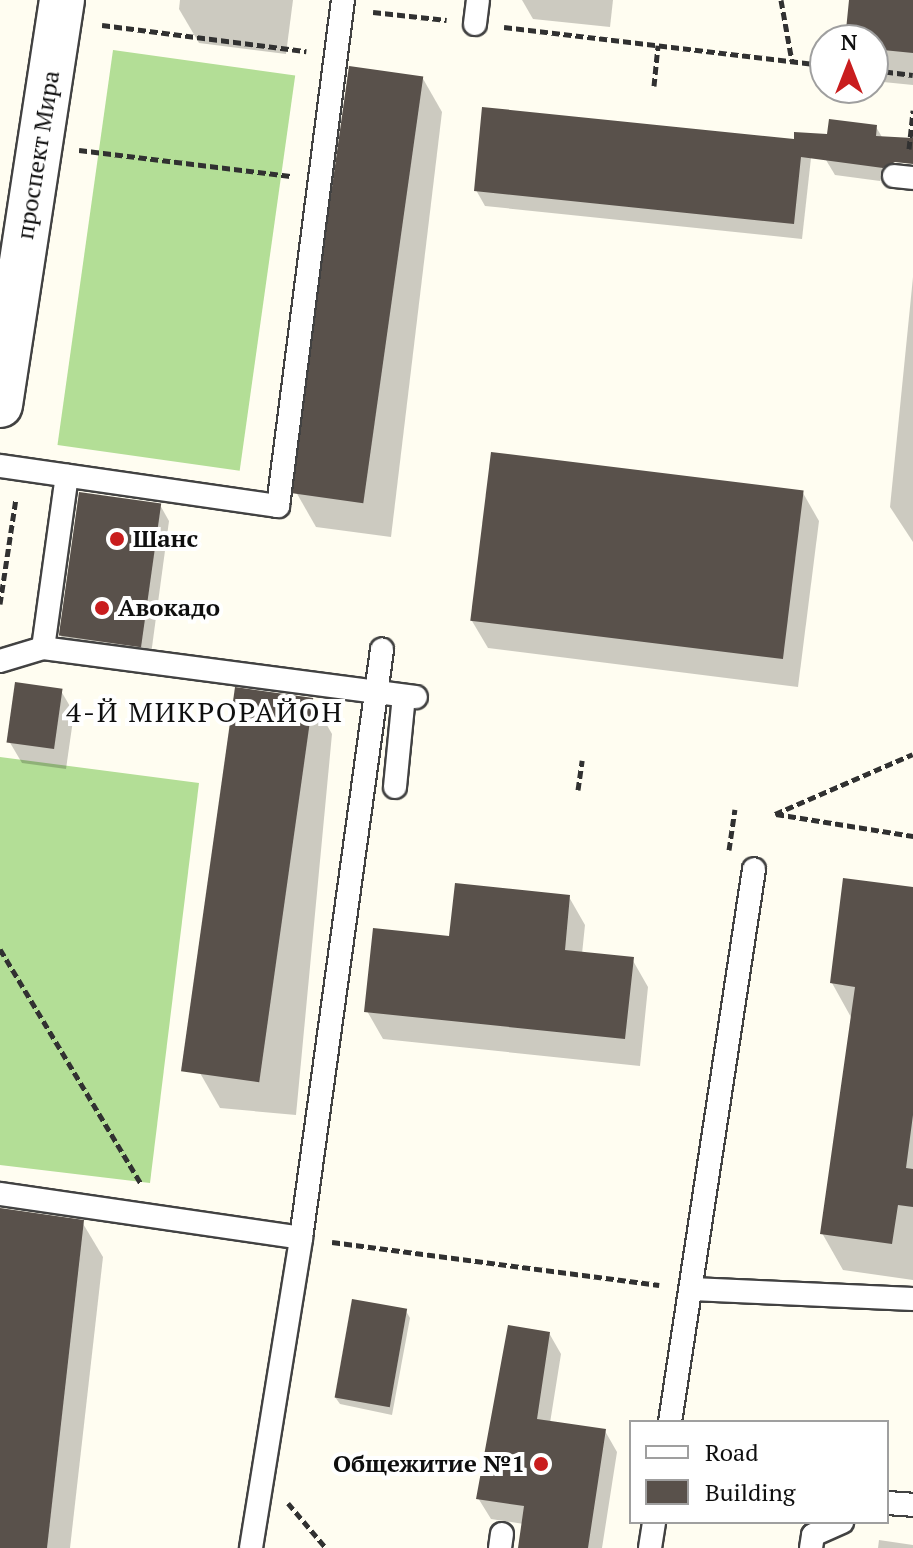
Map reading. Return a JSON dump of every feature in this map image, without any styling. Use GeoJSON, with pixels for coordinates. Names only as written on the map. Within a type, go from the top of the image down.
{"type":"FeatureCollection","features":[{"type":"Feature","properties":{"kind":"street","name":"проспект Мира"},"geometry":{"type":"LineString","coordinates":[[0,405],[77,12]]}},
{"type":"Feature","properties":{"kind":"lane"},"geometry":{"type":"LineString","coordinates":[[475,24],[478,0]]}},
{"type":"Feature","properties":{"kind":"lane"},"geometry":{"type":"LineString","coordinates":[[0,466],[278,506],[343,4]]}},
{"type":"Feature","properties":{"kind":"lane"},"geometry":{"type":"LineString","coordinates":[[43,648],[67,476]]}},
{"type":"Feature","properties":{"kind":"lane"},"geometry":{"type":"LineString","coordinates":[[0,661],[43,648],[410,696],[395,787]]}},
{"type":"Feature","properties":{"kind":"lane"},"geometry":{"type":"LineString","coordinates":[[251,1548],[301,1238],[382,650]]}},
{"type":"Feature","properties":{"kind":"lane"},"geometry":{"type":"LineString","coordinates":[[670,1420],[754,869]]}},
{"type":"Feature","properties":{"kind":"lane"},"geometry":{"type":"LineString","coordinates":[[0,1194],[301,1238]]}},
{"type":"Feature","properties":{"kind":"lane"},"geometry":{"type":"LineString","coordinates":[[692,1289],[913,1299]]}},
{"type":"Feature","properties":{"kind":"lane"},"geometry":{"type":"LineString","coordinates":[[889,1503],[913,1505]]}},
{"type":"Feature","properties":{"kind":"lane"},"geometry":{"type":"LineString","coordinates":[[650,1548],[654,1524]]}},
{"type":"Feature","properties":{"kind":"lane"},"geometry":{"type":"LineString","coordinates":[[811,1548],[813,1535],[838,1524]]}},
{"type":"Feature","properties":{"kind":"path"},"geometry":{"type":"LineString","coordinates":[[781,0],[792,61]]}},
{"type":"Feature","properties":{"kind":"path"},"geometry":{"type":"LineString","coordinates":[[343,4],[475,24],[809,63]]}},
{"type":"Feature","properties":{"kind":"path"},"geometry":{"type":"LineString","coordinates":[[77,12],[336,55]]}},
{"type":"Feature","properties":{"kind":"path"},"geometry":{"type":"LineString","coordinates":[[654,86],[658,45]]}},
{"type":"Feature","properties":{"kind":"path"},"geometry":{"type":"LineString","coordinates":[[889,72],[913,75]]}},
{"type":"Feature","properties":{"kind":"path"},"geometry":{"type":"LineString","coordinates":[[69,149],[321,180]]}},
{"type":"Feature","properties":{"kind":"path"},"geometry":{"type":"LineString","coordinates":[[913,754],[775,814],[913,836]]}},
{"type":"Feature","properties":{"kind":"path"},"geometry":{"type":"LineString","coordinates":[[578,790],[582,760]]}},
{"type":"Feature","properties":{"kind":"path"},"geometry":{"type":"LineString","coordinates":[[0,949],[162,1218]]}},
{"type":"Feature","properties":{"kind":"path"},"geometry":{"type":"LineString","coordinates":[[301,1238],[692,1289]]}},
{"type":"Feature","properties":{"kind":"path"},"geometry":{"type":"LineString","coordinates":[[278,1491],[326,1548]]}},
{"type":"Feature","properties":{"kind":"green space"},"geometry":{"type":"Polygon","coordinates":[[[113,50],[295,76],[240,471],[57,445],[113,50]]]}},
{"type":"Feature","properties":{"kind":"green space"},"geometry":{"type":"Polygon","coordinates":[[[0,757],[199,783],[150,1183],[0,1165],[0,757]]]}},
{"type":"Feature","properties":{"kind":"building"},"geometry":{"type":"Polygon","coordinates":[[[849,0],[913,0],[913,53],[889,51],[889,24],[847,24],[849,0]]]}},
{"type":"Feature","properties":{"kind":"building"},"geometry":{"type":"Polygon","coordinates":[[[349,66],[423,76],[363,503],[289,493],[349,66]]]}},
{"type":"Feature","properties":{"kind":"building"},"geometry":{"type":"Polygon","coordinates":[[[482,107],[794,139],[794,132],[827,134],[829,119],[877,125],[876,136],[913,138],[913,164],[895,162],[883,168],[801,157],[794,224],[474,191],[482,107]]]}},
{"type":"Feature","properties":{"kind":"building"},"geometry":{"type":"Polygon","coordinates":[[[491,452],[804,490],[783,659],[470,621],[491,452]]]}},
{"type":"Feature","properties":{"kind":"building"},"geometry":{"type":"Polygon","coordinates":[[[79,492],[161,504],[141,647],[59,636],[79,492]]]}},
{"type":"Feature","properties":{"kind":"building"},"geometry":{"type":"Polygon","coordinates":[[[15,682],[63,689],[54,749],[7,742],[15,682]]]}},
{"type":"Feature","properties":{"kind":"building"},"geometry":{"type":"Polygon","coordinates":[[[235,687],[313,698],[259,1082],[181,1071],[235,687]]]}},
{"type":"Feature","properties":{"kind":"building"},"geometry":{"type":"Polygon","coordinates":[[[843,878],[913,887],[913,1115],[906,1168],[913,1169],[913,1207],[898,1205],[892,1244],[820,1234],[855,987],[830,983],[843,878]]]}},
{"type":"Feature","properties":{"kind":"building"},"geometry":{"type":"Polygon","coordinates":[[[455,883],[570,895],[565,950],[634,957],[625,1039],[364,1012],[373,928],[449,936],[455,883]]]}},
{"type":"Feature","properties":{"kind":"building"},"geometry":{"type":"Polygon","coordinates":[[[0,1208],[84,1220],[47,1548],[0,1548],[0,1208]]]}},
{"type":"Feature","properties":{"kind":"building"},"geometry":{"type":"Polygon","coordinates":[[[352,1299],[407,1309],[390,1407],[335,1397],[352,1299]]]}},
{"type":"Feature","properties":{"kind":"building","name":"Общежитие №1"},"geometry":{"type":"Polygon","coordinates":[[[508,1325],[550,1332],[537,1419],[606,1429],[588,1548],[518,1548],[524,1506],[476,1499],[508,1325]]]}},
{"type":"Feature","properties":{"kind":"place","name":"Шанс"},"geometry":{"type":"Point","coordinates":[117,539]}},
{"type":"Feature","properties":{"kind":"place","name":"Авокадо"},"geometry":{"type":"Point","coordinates":[102,608]}},
{"type":"Feature","properties":{"kind":"place","name":"Общежитие №1"},"geometry":{"type":"Point","coordinates":[541,1464]}},
{"type":"Feature","properties":{"kind":"district","name":"4-Й МИКРОРАЙОН"},"geometry":{"type":"Point","coordinates":[205,712]}}]}
